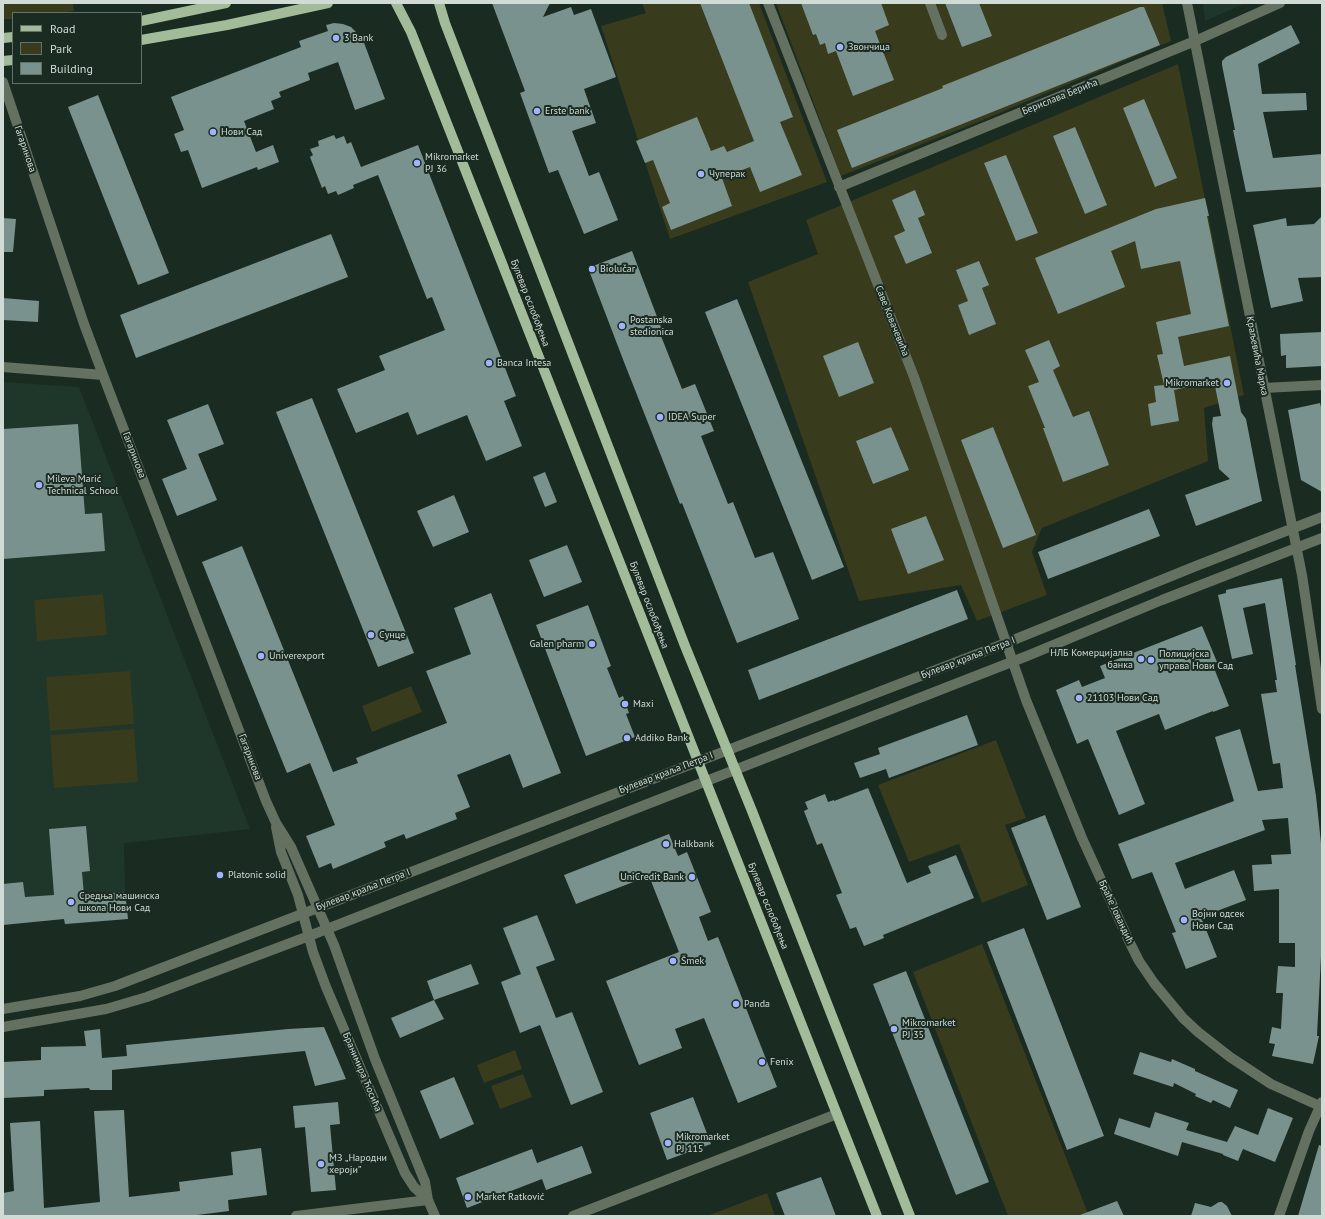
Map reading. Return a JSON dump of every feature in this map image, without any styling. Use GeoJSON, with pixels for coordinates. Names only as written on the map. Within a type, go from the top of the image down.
{"type":"FeatureCollection","features":[{"type":"Feature","properties":{"kind":"main road"},"geometry":{"type":"LineString","coordinates":[[142,21],[226,3]]}},
{"type":"Feature","properties":{"kind":"main road"},"geometry":{"type":"LineString","coordinates":[[142,40],[328,3]]}},
{"type":"Feature","properties":{"kind":"main road","name":"Булевар ослобођења"},"geometry":{"type":"LineString","coordinates":[[396,3],[411,32],[877,1216]]}},
{"type":"Feature","properties":{"kind":"main road","name":"Булевар ослобођења"},"geometry":{"type":"LineString","coordinates":[[439,3],[445,23],[682,639],[736,770],[910,1216]]}},
{"type":"Feature","properties":{"kind":"street","name":"Саве Ковачевића"},"geometry":{"type":"LineString","coordinates":[[768,3],[914,376],[1006,643]]}},
{"type":"Feature","properties":{"kind":"street"},"geometry":{"type":"LineString","coordinates":[[930,3],[942,35]]}},
{"type":"Feature","properties":{"kind":"street","name":"Краљевића Марка"},"geometry":{"type":"LineString","coordinates":[[1188,3],[1302,575],[1322,709]]}},
{"type":"Feature","properties":{"kind":"street","name":"Берислава Берића"},"geometry":{"type":"LineString","coordinates":[[839,187],[1196,41],[1280,3]]}},
{"type":"Feature","properties":{"kind":"street","name":"Гагаринова"},"geometry":{"type":"LineString","coordinates":[[3,82],[84,324],[103,375],[276,823],[291,847],[328,929]]}},
{"type":"Feature","properties":{"kind":"street"},"geometry":{"type":"LineString","coordinates":[[3,367],[103,375]]}},
{"type":"Feature","properties":{"kind":"street"},"geometry":{"type":"LineString","coordinates":[[1264,388],[1322,385]]}},
{"type":"Feature","properties":{"kind":"street","name":"Булевар краља Петра I"},"geometry":{"type":"LineString","coordinates":[[3,1009],[80,996],[115,986],[1006,643],[1322,517]]}},
{"type":"Feature","properties":{"kind":"street","name":"Булевар краља Петра I"},"geometry":{"type":"LineString","coordinates":[[3,1027],[79,1014],[147,998],[736,770],[1013,661],[1162,600],[1322,538]]}},
{"type":"Feature","properties":{"kind":"street","name":"Браће Јовандић"},"geometry":{"type":"LineString","coordinates":[[1006,643],[1033,718],[1087,850],[1139,961],[1154,983],[1183,1018],[1212,1044],[1271,1084],[1321,1105]]}},
{"type":"Feature","properties":{"kind":"street","name":"Гагаринова"},"geometry":{"type":"LineString","coordinates":[[276,823],[281,852],[298,895],[309,936]]}},
{"type":"Feature","properties":{"kind":"street","name":"Бранимира Ћосића"},"geometry":{"type":"LineString","coordinates":[[328,929],[375,1059],[422,1175],[428,1200],[436,1216]]}},
{"type":"Feature","properties":{"kind":"street","name":"Бранимира Ћосића"},"geometry":{"type":"LineString","coordinates":[[309,936],[326,987],[405,1173],[414,1187],[428,1200]]}},
{"type":"Feature","properties":{"kind":"street"},"geometry":{"type":"LineString","coordinates":[[1279,1216],[1309,1131],[1321,1105]]}},
{"type":"Feature","properties":{"kind":"street"},"geometry":{"type":"LineString","coordinates":[[573,1216],[837,1114]]}},
{"type":"Feature","properties":{"kind":"street"},"geometry":{"type":"LineString","coordinates":[[296,1216],[428,1200]]}},
{"type":"Feature","properties":{"kind":"shaded area"},"geometry":{"type":"Polygon","coordinates":[[[1203,3],[1246,3],[1205,21],[1203,3]]]}},
{"type":"Feature","properties":{"kind":"shaded area"},"geometry":{"type":"Polygon","coordinates":[[[3,382],[79,387],[250,829],[124,843],[125,892],[128,919],[65,925],[64,919],[3,925],[3,382]]]}},
{"type":"Feature","properties":{"kind":"green space"},"geometry":{"type":"Polygon","coordinates":[[[3,3],[73,3],[74,11],[12,12],[12,19],[3,19],[3,3]]]}},
{"type":"Feature","properties":{"kind":"green space"},"geometry":{"type":"Polygon","coordinates":[[[642,3],[759,3],[827,182],[670,239],[601,26],[646,13],[642,3]]]}},
{"type":"Feature","properties":{"kind":"green space"},"geometry":{"type":"Polygon","coordinates":[[[776,3],[1162,3],[1171,41],[978,122],[841,176],[776,3]]]}},
{"type":"Feature","properties":{"kind":"green space"},"geometry":{"type":"Polygon","coordinates":[[[1178,64],[1244,395],[1204,408],[1208,461],[1042,528],[1032,552],[1047,595],[977,621],[961,585],[859,601],[748,282],[818,254],[806,220],[1178,64]]]}},
{"type":"Feature","properties":{"kind":"green space"},"geometry":{"type":"Polygon","coordinates":[[[103,594],[107,635],[37,641],[34,600],[103,594]]]}},
{"type":"Feature","properties":{"kind":"green space"},"geometry":{"type":"Polygon","coordinates":[[[130,671],[134,724],[50,731],[46,677],[130,671]]]}},
{"type":"Feature","properties":{"kind":"green space"},"geometry":{"type":"Polygon","coordinates":[[[411,686],[422,712],[372,732],[362,706],[411,686]]]}},
{"type":"Feature","properties":{"kind":"green space"},"geometry":{"type":"Polygon","coordinates":[[[134,729],[138,782],[54,788],[50,735],[134,729]]]}},
{"type":"Feature","properties":{"kind":"green space"},"geometry":{"type":"Polygon","coordinates":[[[996,740],[1026,818],[1005,825],[1028,885],[982,903],[959,844],[909,862],[878,785],[996,740]]]}},
{"type":"Feature","properties":{"kind":"green space"},"geometry":{"type":"Polygon","coordinates":[[[982,944],[1089,1216],[1008,1216],[913,972],[982,944]]]}},
{"type":"Feature","properties":{"kind":"green space"},"geometry":{"type":"Polygon","coordinates":[[[515,1050],[522,1069],[484,1083],[477,1065],[515,1050]]]}},
{"type":"Feature","properties":{"kind":"green space"},"geometry":{"type":"Polygon","coordinates":[[[523,1074],[532,1097],[500,1109],[491,1086],[523,1074]]]}},
{"type":"Feature","properties":{"kind":"green space"},"geometry":{"type":"Polygon","coordinates":[[[767,1193],[775,1216],[707,1216],[767,1193]]]}},
{"type":"Feature","properties":{"kind":"building"},"geometry":{"type":"Polygon","coordinates":[[[492,3],[550,3],[543,17],[571,7],[574,15],[591,9],[616,77],[584,89],[596,123],[572,131],[589,176],[599,172],[618,220],[584,234],[558,170],[549,173],[520,93],[525,91],[492,3]]]}},
{"type":"Feature","properties":{"kind":"building"},"geometry":{"type":"Polygon","coordinates":[[[700,3],[749,3],[793,117],[780,122],[802,175],[760,192],[750,167],[722,178],[732,206],[671,230],[662,207],[670,203],[653,160],[645,163],[636,141],[697,117],[711,151],[724,146],[727,152],[754,141],[700,3]]]}},
{"type":"Feature","properties":{"kind":"building","name":"Звончица"},"geometry":{"type":"Polygon","coordinates":[[[801,3],[881,3],[889,25],[875,31],[894,80],[853,96],[836,51],[828,54],[825,43],[820,45],[816,34],[813,35],[801,3]]]}},
{"type":"Feature","properties":{"kind":"building"},"geometry":{"type":"Polygon","coordinates":[[[945,3],[979,3],[992,36],[962,47],[945,3]]]}},
{"type":"Feature","properties":{"kind":"building"},"geometry":{"type":"Polygon","coordinates":[[[1140,7],[1144,7],[1160,45],[852,168],[837,130],[943,88],[942,86],[1140,7]]]}},
{"type":"Feature","properties":{"kind":"building"},"geometry":{"type":"Polygon","coordinates":[[[334,23],[351,27],[357,33],[361,41],[363,40],[385,99],[355,110],[338,62],[308,73],[310,80],[279,92],[281,97],[271,101],[274,109],[244,121],[256,152],[273,145],[279,162],[258,170],[257,167],[202,188],[188,150],[181,152],[174,134],[184,130],[171,97],[301,47],[299,41],[328,31],[326,25],[334,23]]]}},
{"type":"Feature","properties":{"kind":"building"},"geometry":{"type":"Polygon","coordinates":[[[1291,25],[1300,43],[1258,64],[1262,94],[1306,93],[1307,110],[1263,112],[1273,158],[1322,154],[1322,187],[1246,192],[1233,130],[1235,130],[1222,61],[1226,57],[1291,25]]]}},
{"type":"Feature","properties":{"kind":"building"},"geometry":{"type":"Polygon","coordinates":[[[98,95],[169,273],[138,285],[68,107],[98,95]]]}},
{"type":"Feature","properties":{"kind":"building"},"geometry":{"type":"Polygon","coordinates":[[[1144,99],[1177,178],[1155,187],[1123,108],[1144,99]]]}},
{"type":"Feature","properties":{"kind":"building"},"geometry":{"type":"Polygon","coordinates":[[[1075,127],[1107,205],[1085,214],[1053,136],[1075,127]]]}},
{"type":"Feature","properties":{"kind":"building"},"geometry":{"type":"Polygon","coordinates":[[[334,135],[336,139],[344,136],[347,144],[351,142],[361,167],[418,145],[516,396],[504,401],[522,446],[486,461],[467,415],[417,435],[408,412],[356,433],[337,389],[385,370],[379,356],[445,330],[432,297],[427,299],[378,175],[353,185],[354,188],[338,195],[336,191],[328,194],[325,186],[322,188],[310,157],[313,155],[310,149],[319,146],[318,141],[334,135]]]}},
{"type":"Feature","properties":{"kind":"building"},"geometry":{"type":"Polygon","coordinates":[[[1006,155],[1038,233],[1016,241],[984,163],[1006,155]]]}},
{"type":"Feature","properties":{"kind":"building"},"geometry":{"type":"Polygon","coordinates":[[[915,190],[925,215],[918,218],[932,253],[906,264],[894,236],[905,231],[892,200],[915,190]]]}},
{"type":"Feature","properties":{"kind":"building"},"geometry":{"type":"Polygon","coordinates":[[[1205,198],[1209,216],[1207,216],[1229,326],[1178,337],[1184,366],[1230,356],[1241,412],[1246,419],[1262,501],[1196,526],[1185,495],[1230,479],[1219,469],[1212,424],[1213,417],[1221,416],[1214,381],[1174,390],[1179,421],[1151,426],[1148,404],[1156,402],[1154,386],[1164,385],[1157,355],[1163,354],[1156,322],[1191,314],[1180,261],[1141,269],[1135,241],[1111,251],[1125,287],[1058,314],[1035,258],[1156,209],[1205,198]]]}},
{"type":"Feature","properties":{"kind":"building"},"geometry":{"type":"Polygon","coordinates":[[[1322,216],[1322,277],[1298,278],[1303,301],[1271,308],[1253,225],[1286,218],[1287,226],[1314,224],[1322,216]]]}},
{"type":"Feature","properties":{"kind":"building"},"geometry":{"type":"Polygon","coordinates":[[[3,218],[16,219],[13,252],[3,252],[3,218]]]}},
{"type":"Feature","properties":{"kind":"building"},"geometry":{"type":"Polygon","coordinates":[[[331,234],[348,277],[136,358],[120,315],[331,234]]]}},
{"type":"Feature","properties":{"kind":"building"},"geometry":{"type":"Polygon","coordinates":[[[632,251],[664,335],[661,336],[682,389],[695,384],[714,431],[701,436],[728,504],[733,502],[755,558],[773,552],[799,619],[737,643],[682,503],[680,504],[588,268],[632,251]]]}},
{"type":"Feature","properties":{"kind":"building"},"geometry":{"type":"Polygon","coordinates":[[[979,261],[989,285],[982,288],[996,324],[969,335],[958,305],[968,301],[956,270],[979,261]]]}},
{"type":"Feature","properties":{"kind":"building"},"geometry":{"type":"Polygon","coordinates":[[[3,298],[39,301],[38,322],[3,320],[3,298]]]}},
{"type":"Feature","properties":{"kind":"building"},"geometry":{"type":"Polygon","coordinates":[[[737,299],[844,567],[812,580],[705,312],[737,299]]]}},
{"type":"Feature","properties":{"kind":"building"},"geometry":{"type":"Polygon","coordinates":[[[1322,332],[1322,366],[1286,368],[1286,355],[1281,356],[1280,334],[1322,332]]]}},
{"type":"Feature","properties":{"kind":"building"},"geometry":{"type":"Polygon","coordinates":[[[1049,340],[1060,366],[1053,370],[1073,417],[1089,411],[1109,465],[1063,482],[1043,428],[1045,428],[1028,386],[1039,382],[1025,350],[1049,340]]]}},
{"type":"Feature","properties":{"kind":"building"},"geometry":{"type":"Polygon","coordinates":[[[858,342],[874,383],[839,397],[823,356],[858,342]]]}},
{"type":"Feature","properties":{"kind":"building"},"geometry":{"type":"Polygon","coordinates":[[[312,398],[414,653],[378,667],[276,412],[312,398]]]}},
{"type":"Feature","properties":{"kind":"building"},"geometry":{"type":"Polygon","coordinates":[[[1320,403],[1322,411],[1322,492],[1301,480],[1288,410],[1320,403]]]}},
{"type":"Feature","properties":{"kind":"building"},"geometry":{"type":"Polygon","coordinates":[[[208,404],[224,444],[198,454],[217,500],[177,516],[162,479],[187,469],[167,420],[208,404]]]}},
{"type":"Feature","properties":{"kind":"building"},"geometry":{"type":"Polygon","coordinates":[[[78,424],[85,514],[102,513],[105,551],[3,559],[3,429],[78,424]]]}},
{"type":"Feature","properties":{"kind":"building"},"geometry":{"type":"Polygon","coordinates":[[[891,427],[909,470],[873,484],[856,441],[891,427]]]}},
{"type":"Feature","properties":{"kind":"building"},"geometry":{"type":"Polygon","coordinates":[[[993,427],[1036,535],[1003,548],[961,440],[993,427]]]}},
{"type":"Feature","properties":{"kind":"building"},"geometry":{"type":"Polygon","coordinates":[[[545,472],[557,502],[545,507],[533,477],[545,472]]]}},
{"type":"Feature","properties":{"kind":"building"},"geometry":{"type":"Polygon","coordinates":[[[454,495],[469,532],[433,547],[417,511],[454,495]]]}},
{"type":"Feature","properties":{"kind":"building"},"geometry":{"type":"Polygon","coordinates":[[[1149,509],[1160,536],[1048,579],[1038,552],[1149,509]]]}},
{"type":"Feature","properties":{"kind":"building"},"geometry":{"type":"Polygon","coordinates":[[[926,516],[944,560],[908,574],[891,529],[926,516]]]}},
{"type":"Feature","properties":{"kind":"building"},"geometry":{"type":"Polygon","coordinates":[[[567,545],[582,582],[544,597],[529,560],[567,545]]]}},
{"type":"Feature","properties":{"kind":"building"},"geometry":{"type":"Polygon","coordinates":[[[242,546],[333,772],[358,763],[356,758],[447,723],[426,671],[471,654],[454,608],[491,593],[561,773],[523,788],[510,754],[457,775],[470,807],[455,813],[457,819],[406,839],[404,834],[384,842],[386,847],[333,869],[331,863],[319,868],[306,836],[335,825],[310,763],[287,773],[202,562],[242,546]]]}},
{"type":"Feature","properties":{"kind":"building"},"geometry":{"type":"Polygon","coordinates":[[[1282,578],[1316,796],[1321,843],[1321,956],[1317,1036],[1319,1036],[1313,1064],[1272,1056],[1275,1044],[1269,1043],[1272,1027],[1281,1029],[1283,993],[1276,993],[1278,966],[1295,967],[1295,943],[1279,943],[1279,889],[1254,891],[1252,865],[1272,864],[1271,855],[1291,854],[1288,818],[1262,820],[1265,830],[1175,863],[1185,889],[1234,870],[1246,900],[1201,917],[1217,957],[1186,969],[1172,933],[1176,932],[1152,872],[1132,879],[1118,844],[1234,801],[1215,737],[1240,729],[1258,791],[1283,788],[1280,763],[1273,764],[1261,694],[1277,692],[1275,680],[1277,680],[1265,603],[1243,608],[1253,654],[1232,659],[1218,595],[1226,593],[1226,590],[1282,578]]]}},
{"type":"Feature","properties":{"kind":"building"},"geometry":{"type":"Polygon","coordinates":[[[957,590],[968,619],[759,700],[748,670],[957,590]]]}},
{"type":"Feature","properties":{"kind":"building"},"geometry":{"type":"Polygon","coordinates":[[[588,605],[611,666],[607,668],[619,698],[623,696],[629,713],[626,714],[635,737],[586,756],[536,625],[588,605]]]}},
{"type":"Feature","properties":{"kind":"building"},"geometry":{"type":"Polygon","coordinates":[[[1202,626],[1217,662],[1212,663],[1229,706],[1165,730],[1159,714],[1116,731],[1145,804],[1119,815],[1088,739],[1077,744],[1056,690],[1079,680],[1082,687],[1105,678],[1100,666],[1202,626]]]}},
{"type":"Feature","properties":{"kind":"building"},"geometry":{"type":"Polygon","coordinates":[[[967,715],[978,745],[889,778],[886,769],[860,778],[854,763],[880,754],[878,748],[967,715]]]}},
{"type":"Feature","properties":{"kind":"building"},"geometry":{"type":"Polygon","coordinates":[[[868,788],[907,883],[931,873],[928,866],[956,855],[974,898],[883,935],[884,938],[864,946],[856,927],[850,929],[836,895],[842,893],[822,843],[817,845],[804,811],[808,809],[805,802],[825,794],[828,802],[868,788]]]}},
{"type":"Feature","properties":{"kind":"building"},"geometry":{"type":"Polygon","coordinates":[[[1045,815],[1081,907],[1047,920],[1011,828],[1045,815]]]}},
{"type":"Feature","properties":{"kind":"building"},"geometry":{"type":"Polygon","coordinates":[[[86,826],[90,871],[82,872],[84,895],[125,892],[128,919],[65,924],[64,919],[3,925],[3,884],[23,882],[25,897],[54,895],[49,829],[86,826]]]}},
{"type":"Feature","properties":{"kind":"building"},"geometry":{"type":"Polygon","coordinates":[[[669,834],[678,856],[687,852],[711,912],[699,917],[708,941],[718,937],[777,1087],[738,1103],[704,1018],[675,1029],[682,1048],[639,1065],[606,981],[679,952],[649,876],[576,904],[564,875],[669,834]]]}},
{"type":"Feature","properties":{"kind":"building"},"geometry":{"type":"Polygon","coordinates":[[[537,915],[555,960],[536,967],[556,1018],[572,1012],[603,1092],[571,1105],[540,1025],[520,1033],[501,982],[521,974],[503,928],[537,915]]]}},
{"type":"Feature","properties":{"kind":"building"},"geometry":{"type":"Polygon","coordinates":[[[1024,928],[1104,1136],[1067,1150],[987,942],[1024,928]]]}},
{"type":"Feature","properties":{"kind":"building"},"geometry":{"type":"Polygon","coordinates":[[[471,964],[479,984],[434,1000],[427,981],[471,964]]]}},
{"type":"Feature","properties":{"kind":"building"},"geometry":{"type":"Polygon","coordinates":[[[906,971],[989,1182],[956,1195],[873,984],[906,971]]]}},
{"type":"Feature","properties":{"kind":"building"},"geometry":{"type":"Polygon","coordinates":[[[434,1000],[444,1019],[400,1038],[391,1018],[434,1000]]]}},
{"type":"Feature","properties":{"kind":"building"},"geometry":{"type":"Polygon","coordinates":[[[324,1027],[346,1079],[315,1086],[305,1051],[112,1070],[112,1090],[90,1090],[89,1088],[44,1090],[44,1096],[3,1098],[3,1062],[41,1060],[41,1047],[86,1046],[84,1031],[100,1029],[102,1058],[127,1056],[126,1045],[288,1029],[324,1027]]]}},
{"type":"Feature","properties":{"kind":"building"},"geometry":{"type":"Polygon","coordinates":[[[1140,1052],[1171,1062],[1172,1059],[1238,1090],[1230,1108],[1213,1100],[1211,1103],[1195,1096],[1196,1094],[1174,1083],[1173,1087],[1133,1074],[1140,1052]]]}},
{"type":"Feature","properties":{"kind":"building"},"geometry":{"type":"Polygon","coordinates":[[[454,1077],[474,1124],[440,1139],[420,1091],[454,1077]]]}},
{"type":"Feature","properties":{"kind":"building"},"geometry":{"type":"Polygon","coordinates":[[[693,1097],[711,1144],[667,1160],[650,1113],[693,1097]]]}},
{"type":"Feature","properties":{"kind":"building"},"geometry":{"type":"Polygon","coordinates":[[[338,1102],[340,1124],[330,1125],[336,1190],[311,1192],[305,1127],[295,1128],[293,1106],[338,1102]]]}},
{"type":"Feature","properties":{"kind":"building"},"geometry":{"type":"Polygon","coordinates":[[[1268,1108],[1293,1118],[1275,1162],[1243,1149],[1238,1161],[1223,1154],[1182,1142],[1178,1156],[1114,1134],[1119,1118],[1150,1128],[1155,1112],[1189,1123],[1186,1130],[1227,1142],[1235,1126],[1258,1135],[1268,1108]]]}},
{"type":"Feature","properties":{"kind":"building"},"geometry":{"type":"Polygon","coordinates":[[[124,1110],[129,1197],[180,1191],[179,1182],[233,1175],[231,1152],[261,1148],[267,1195],[228,1200],[229,1211],[189,1216],[3,1216],[3,1193],[14,1191],[10,1123],[40,1121],[44,1208],[100,1202],[94,1111],[124,1110]]]}},
{"type":"Feature","properties":{"kind":"building"},"geometry":{"type":"Polygon","coordinates":[[[1319,1145],[1322,1146],[1322,1216],[1298,1216],[1319,1145]]]}},
{"type":"Feature","properties":{"kind":"building"},"geometry":{"type":"Polygon","coordinates":[[[582,1146],[592,1173],[546,1190],[542,1179],[467,1208],[456,1178],[532,1149],[537,1163],[582,1146]]]}},
{"type":"Feature","properties":{"kind":"building"},"geometry":{"type":"Polygon","coordinates":[[[821,1177],[836,1216],[785,1216],[776,1193],[821,1177]]]}},
{"type":"Feature","properties":{"kind":"building"},"geometry":{"type":"Polygon","coordinates":[[[1117,1201],[1124,1216],[1080,1216],[1080,1215],[1117,1201]]]}},
{"type":"Feature","properties":{"kind":"building"},"geometry":{"type":"Polygon","coordinates":[[[1219,1202],[1222,1202],[1227,1206],[1232,1216],[1191,1216],[1195,1203],[1211,1207],[1219,1202]]]}},
{"type":"Feature","properties":{"kind":"place","name":"3 Bank"},"geometry":{"type":"Point","coordinates":[336,38]}},
{"type":"Feature","properties":{"kind":"place","name":"Звончица"},"geometry":{"type":"Point","coordinates":[840,47]}},
{"type":"Feature","properties":{"kind":"place","name":"Erste bank"},"geometry":{"type":"Point","coordinates":[537,111]}},
{"type":"Feature","properties":{"kind":"place","name":"Нови Сад"},"geometry":{"type":"Point","coordinates":[213,132]}},
{"type":"Feature","properties":{"kind":"place","name":"Mikromarket PJ 36"},"geometry":{"type":"Point","coordinates":[417,163]}},
{"type":"Feature","properties":{"kind":"place","name":"Чуперак"},"geometry":{"type":"Point","coordinates":[701,174]}},
{"type":"Feature","properties":{"kind":"place","name":"Biolučar"},"geometry":{"type":"Point","coordinates":[592,269]}},
{"type":"Feature","properties":{"kind":"place","name":"Postanska stedionica"},"geometry":{"type":"Point","coordinates":[622,326]}},
{"type":"Feature","properties":{"kind":"place","name":"Banca Intesa"},"geometry":{"type":"Point","coordinates":[489,363]}},
{"type":"Feature","properties":{"kind":"place","name":"Mikromarket"},"geometry":{"type":"Point","coordinates":[1227,383]}},
{"type":"Feature","properties":{"kind":"place","name":"IDEA Super"},"geometry":{"type":"Point","coordinates":[660,417]}},
{"type":"Feature","properties":{"kind":"place","name":"Mileva Marić Technical School"},"geometry":{"type":"Point","coordinates":[39,485]}},
{"type":"Feature","properties":{"kind":"place","name":"Сунце"},"geometry":{"type":"Point","coordinates":[371,635]}},
{"type":"Feature","properties":{"kind":"place","name":"Galen pharm"},"geometry":{"type":"Point","coordinates":[592,644]}},
{"type":"Feature","properties":{"kind":"place","name":"Univerexport"},"geometry":{"type":"Point","coordinates":[261,656]}},
{"type":"Feature","properties":{"kind":"place","name":"НЛБ Комерцијална банка"},"geometry":{"type":"Point","coordinates":[1141,659]}},
{"type":"Feature","properties":{"kind":"place","name":"Полицијска управа Нови Сад"},"geometry":{"type":"Point","coordinates":[1151,660]}},
{"type":"Feature","properties":{"kind":"place","name":"21103 Нови Сад"},"geometry":{"type":"Point","coordinates":[1079,698]}},
{"type":"Feature","properties":{"kind":"place","name":"Maxi"},"geometry":{"type":"Point","coordinates":[625,704]}},
{"type":"Feature","properties":{"kind":"place","name":"Addiko Bank"},"geometry":{"type":"Point","coordinates":[627,738]}},
{"type":"Feature","properties":{"kind":"place","name":"Halkbank"},"geometry":{"type":"Point","coordinates":[666,844]}},
{"type":"Feature","properties":{"kind":"place","name":"Platonic solid"},"geometry":{"type":"Point","coordinates":[220,875]}},
{"type":"Feature","properties":{"kind":"place","name":"UniCredit Bank"},"geometry":{"type":"Point","coordinates":[692,877]}},
{"type":"Feature","properties":{"kind":"place","name":"Средња машинска школа Нови Сад"},"geometry":{"type":"Point","coordinates":[71,902]}},
{"type":"Feature","properties":{"kind":"place","name":"Војни одсек Нови Сад"},"geometry":{"type":"Point","coordinates":[1184,920]}},
{"type":"Feature","properties":{"kind":"place","name":"Šmek"},"geometry":{"type":"Point","coordinates":[673,961]}},
{"type":"Feature","properties":{"kind":"place","name":"Panda"},"geometry":{"type":"Point","coordinates":[736,1004]}},
{"type":"Feature","properties":{"kind":"place","name":"Mikromarket PJ 35"},"geometry":{"type":"Point","coordinates":[894,1029]}},
{"type":"Feature","properties":{"kind":"place","name":"Fenix"},"geometry":{"type":"Point","coordinates":[762,1062]}},
{"type":"Feature","properties":{"kind":"place","name":"Mikromarket PJ 115"},"geometry":{"type":"Point","coordinates":[668,1143]}},
{"type":"Feature","properties":{"kind":"place","name":"МЗ „Народни хероји”"},"geometry":{"type":"Point","coordinates":[321,1164]}},
{"type":"Feature","properties":{"kind":"place","name":"Market Ratković"},"geometry":{"type":"Point","coordinates":[468,1197]}}]}
